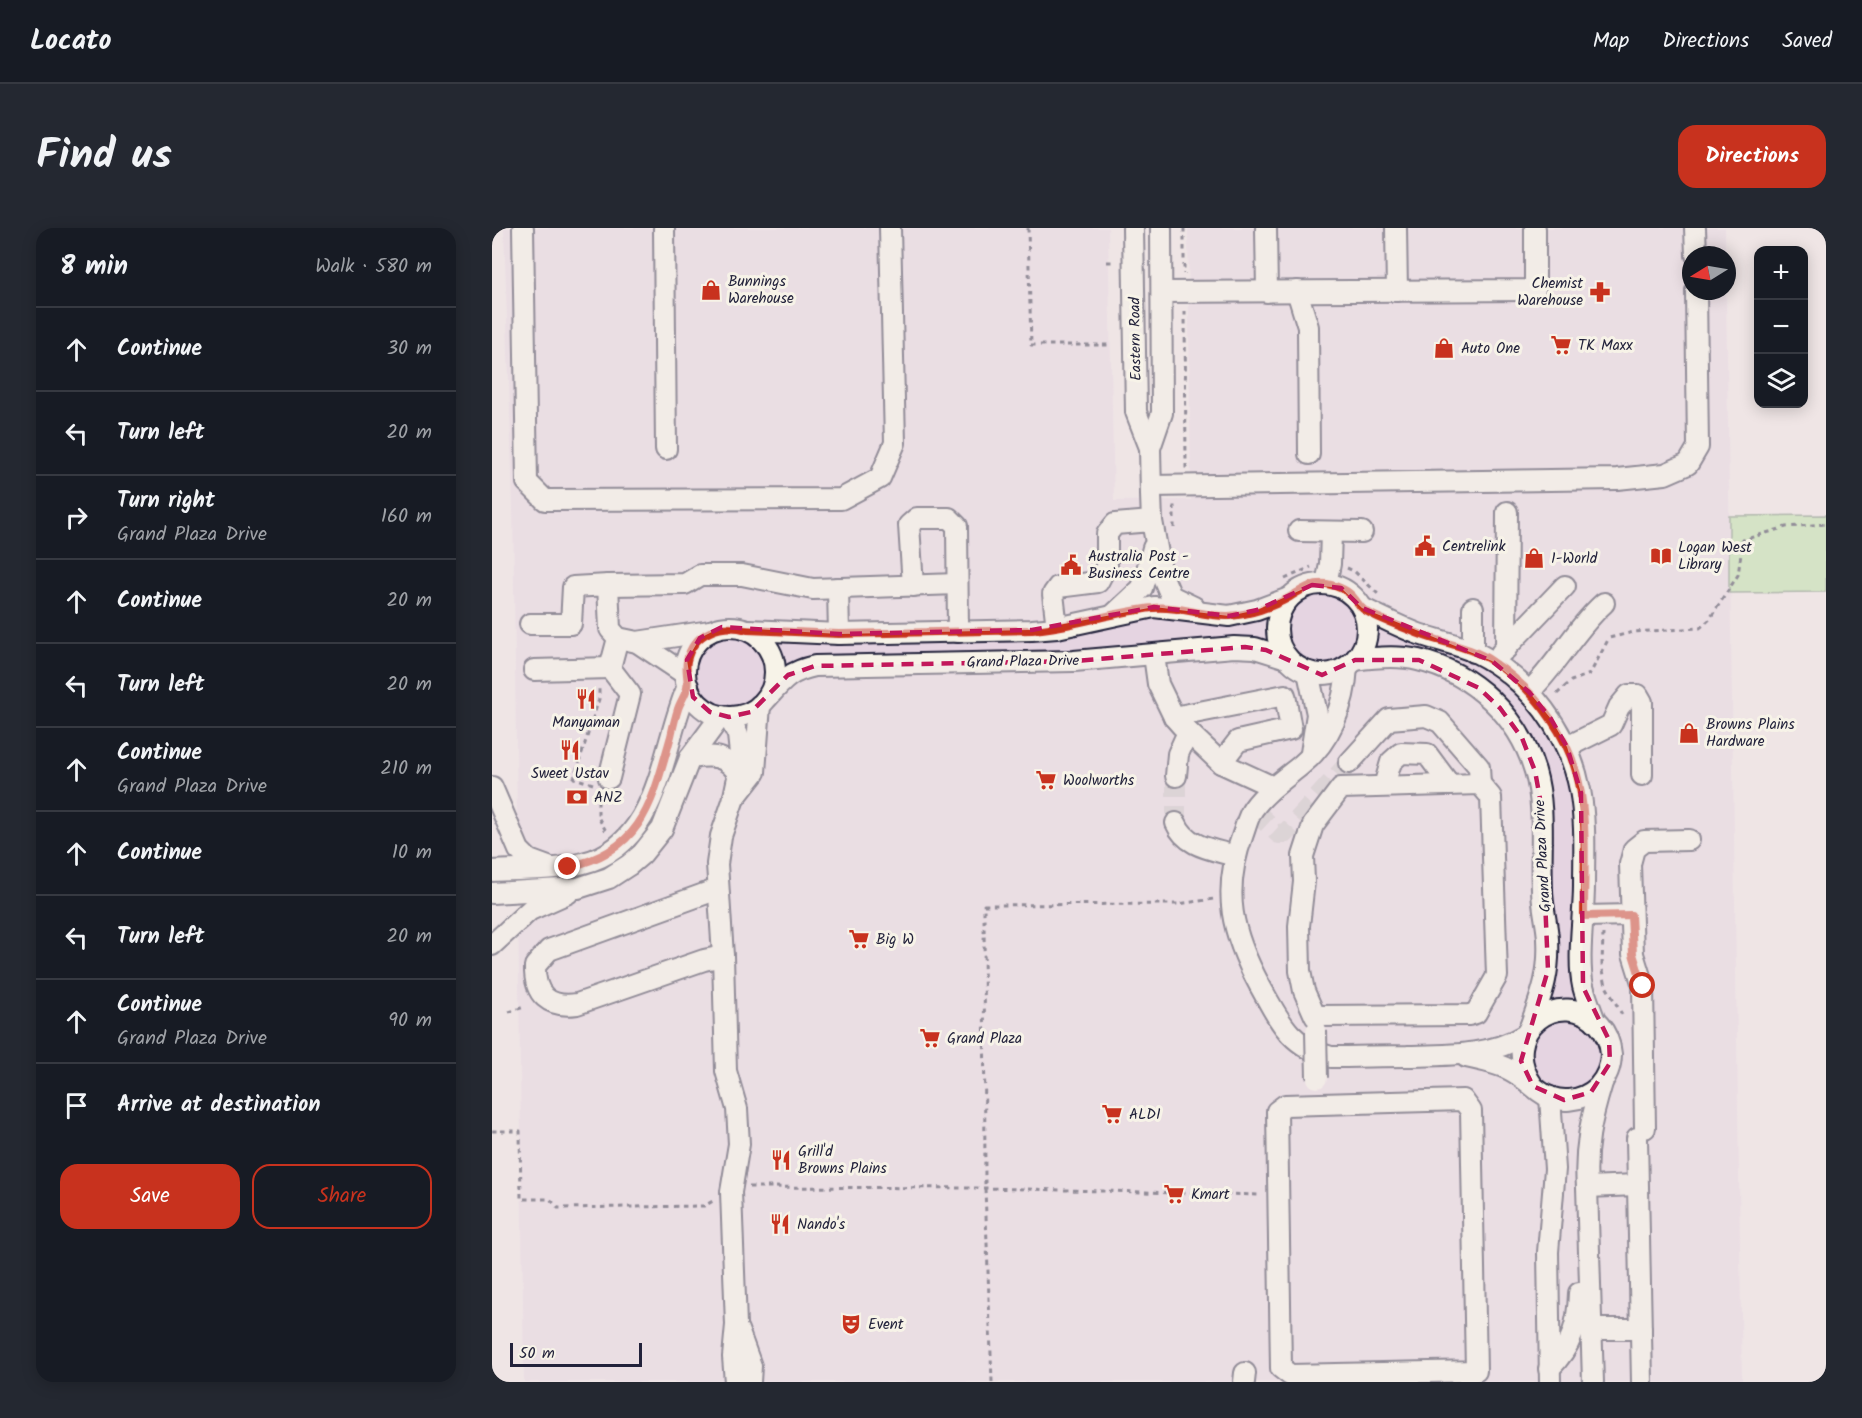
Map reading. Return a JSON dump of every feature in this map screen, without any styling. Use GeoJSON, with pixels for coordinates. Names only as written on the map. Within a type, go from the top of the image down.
{"type":"FeatureCollection","features":[{"type":"Feature","properties":{"kind":"street"},"geometry":{"type":"LineString","coordinates":[[523,228],[527,482],[545,500],[841,500],[879,478],[895,444],[890,228]]}},
{"type":"Feature","properties":{"kind":"street"},"geometry":{"type":"LineString","coordinates":[[664,228],[666,449]]}},
{"type":"Feature","properties":{"kind":"street","name":"Eastern Road"},"geometry":{"type":"LineString","coordinates":[[1133,228],[1136,412],[1150,448],[1154,530],[1162,575],[1171,597],[1208,613]]}},
{"type":"Feature","properties":{"kind":"street","name":"Eastern Road"},"geometry":{"type":"LineString","coordinates":[[1150,448],[1162,413],[1161,228]]}},
{"type":"Feature","properties":{"kind":"street"},"geometry":{"type":"LineString","coordinates":[[1266,228],[1268,292]]}},
{"type":"Feature","properties":{"kind":"street"},"geometry":{"type":"LineString","coordinates":[[1396,228],[1397,291]]}},
{"type":"Feature","properties":{"kind":"street"},"geometry":{"type":"LineString","coordinates":[[1161,292],[1535,290],[1534,228]]}},
{"type":"Feature","properties":{"kind":"street"},"geometry":{"type":"LineString","coordinates":[[1695,228],[1696,246]]}},
{"type":"Feature","properties":{"kind":"street"},"geometry":{"type":"LineString","coordinates":[[1297,291],[1308,327],[1309,454]]}},
{"type":"Feature","properties":{"kind":"street"},"geometry":{"type":"LineString","coordinates":[[1151,486],[1617,479],[1665,474],[1688,464],[1698,447],[1696,300]]}},
{"type":"Feature","properties":{"kind":"street"},"geometry":{"type":"LineString","coordinates":[[1507,512],[1499,655],[1551,719],[1567,747],[1576,773],[1581,793],[1584,832],[1584,916],[1581,971],[1583,987],[1595,1021]]}},
{"type":"Feature","properties":{"kind":"street"},"geometry":{"type":"LineString","coordinates":[[913,586],[909,525],[917,518],[949,518],[957,526],[958,632]]}},
{"type":"Feature","properties":{"kind":"street"},"geometry":{"type":"LineString","coordinates":[[1057,628],[1053,594],[1058,587],[1098,582],[1107,565],[1107,534],[1115,524],[1154,530]]}},
{"type":"Feature","properties":{"kind":"street","name":"Eastern Road"},"geometry":{"type":"LineString","coordinates":[[1112,616],[1142,588],[1151,562],[1154,530]]}},
{"type":"Feature","properties":{"kind":"street"},"geometry":{"type":"LineString","coordinates":[[1299,531],[1362,532]]}},
{"type":"Feature","properties":{"kind":"street"},"geometry":{"type":"LineString","coordinates":[[1326,584],[1330,564],[1330,532]]}},
{"type":"Feature","properties":{"kind":"street"},"geometry":{"type":"LineString","coordinates":[[530,624],[571,624],[573,587],[685,584],[700,575],[742,575],[813,589],[957,584]]}},
{"type":"Feature","properties":{"kind":"street"},"geometry":{"type":"LineString","coordinates":[[1326,584],[1341,588],[1353,596],[1362,608],[1367,622],[1367,635],[1363,649],[1351,664],[1335,673],[1322,675],[1297,667],[1287,658],[1277,634],[1278,621],[1289,598],[1312,585],[1326,584]]}},
{"type":"Feature","properties":{"kind":"street"},"geometry":{"type":"LineString","coordinates":[[608,585],[610,629],[687,680],[700,705],[725,716],[738,735],[741,763],[733,801],[721,836],[717,864],[723,956],[726,1071],[737,1109],[739,1144],[731,1192],[736,1325],[733,1357],[735,1382]]}},
{"type":"Feature","properties":{"kind":"street"},"geometry":{"type":"LineString","coordinates":[[1499,655],[1565,586]]}},
{"type":"Feature","properties":{"kind":"street"},"geometry":{"type":"LineString","coordinates":[[838,588],[839,634]]}},
{"type":"Feature","properties":{"kind":"street","name":"Grand Plaza Drive"},"geometry":{"type":"LineString","coordinates":[[747,630],[839,634],[1057,628],[1154,608],[1229,616],[1257,610],[1289,598]]}},
{"type":"Feature","properties":{"kind":"street"},"geometry":{"type":"LineString","coordinates":[[1529,692],[1543,679],[1594,612],[1604,603]]}},
{"type":"Feature","properties":{"kind":"street"},"geometry":{"type":"LineString","coordinates":[[1362,608],[1414,632],[1473,652],[1499,655]]}},
{"type":"Feature","properties":{"kind":"street"},"geometry":{"type":"LineString","coordinates":[[1473,608],[1473,652]]}},
{"type":"Feature","properties":{"kind":"street"},"geometry":{"type":"LineString","coordinates":[[627,640],[735,627],[747,630],[764,642],[774,658],[774,678],[764,701],[755,772],[733,801]]}},
{"type":"Feature","properties":{"kind":"street"},"geometry":{"type":"LineString","coordinates":[[492,871],[551,868],[587,862],[609,852],[627,838],[640,823],[650,804],[687,680],[687,660],[700,638],[710,631]]}},
{"type":"Feature","properties":{"kind":"street"},"geometry":{"type":"LineString","coordinates":[[605,674],[627,640]]}},
{"type":"Feature","properties":{"kind":"street","name":"Grand Plaza Drive"},"geometry":{"type":"LineString","coordinates":[[764,701],[788,675],[800,669],[815,666],[1074,661],[1245,647],[1266,650],[1287,658]]}},
{"type":"Feature","properties":{"kind":"street"},"geometry":{"type":"LineString","coordinates":[[1154,655],[1158,684],[1174,717],[1221,763],[1273,787]]}},
{"type":"Feature","properties":{"kind":"street","name":"Grand Plaza Drive"},"geometry":{"type":"LineString","coordinates":[[1351,664],[1400,657],[1419,660],[1451,672],[1479,688],[1500,708],[1522,738],[1535,771],[1541,804],[1542,890],[1548,938],[1546,986],[1528,1031]]}},
{"type":"Feature","properties":{"kind":"street"},"geometry":{"type":"LineString","coordinates":[[1351,664],[1346,688],[1324,743],[1273,787],[1252,810],[1235,856],[1230,897],[1237,934],[1275,1014],[1300,1044],[1312,1052],[1331,1057],[1460,1055],[1503,1046],[1528,1031],[1541,1017],[1554,1011],[1569,1010],[1583,1013],[1603,1030],[1609,1040],[1611,1052],[1607,1073],[1592,1115],[1585,1162],[1593,1382]]}},
{"type":"Feature","properties":{"kind":"street"},"geometry":{"type":"LineString","coordinates":[[534,670],[605,674],[630,694],[609,778]]}},
{"type":"Feature","properties":{"kind":"street"},"geometry":{"type":"LineString","coordinates":[[1308,672],[1317,714],[1310,756]]}},
{"type":"Feature","properties":{"kind":"street"},"geometry":{"type":"LineString","coordinates":[[1567,747],[1611,724],[1629,695],[1638,694],[1642,702],[1642,775]]}},
{"type":"Feature","properties":{"kind":"street"},"geometry":{"type":"LineString","coordinates":[[1174,717],[1285,695],[1291,729],[1238,741],[1221,763]]}},
{"type":"Feature","properties":{"kind":"street"},"geometry":{"type":"LineString","coordinates":[[492,945],[530,910],[578,888],[609,878],[629,865],[653,842],[662,829],[690,758],[725,716],[751,712],[764,701]]}},
{"type":"Feature","properties":{"kind":"street"},"geometry":{"type":"LineString","coordinates":[[1316,1023],[1469,1016],[1476,1013],[1497,976],[1491,797],[1480,784],[1479,766],[1440,722],[1426,716],[1389,719],[1349,764]]}},
{"type":"Feature","properties":{"kind":"street"},"geometry":{"type":"LineString","coordinates":[[1176,776],[1178,754],[1188,732]]}},
{"type":"Feature","properties":{"kind":"street"},"geometry":{"type":"LineString","coordinates":[[1384,786],[1391,762],[1401,753],[1427,754],[1450,785]]}},
{"type":"Feature","properties":{"kind":"street"},"geometry":{"type":"LineString","coordinates":[[690,758],[717,757],[732,764],[739,775]]}},
{"type":"Feature","properties":{"kind":"street"},"geometry":{"type":"LineString","coordinates":[[1318,1104],[1316,1023],[1304,991],[1300,972],[1299,926],[1304,882],[1303,856],[1313,825],[1341,788],[1480,784]]}},
{"type":"Feature","properties":{"kind":"street"},"geometry":{"type":"LineString","coordinates":[[492,788],[519,850],[529,860],[551,868]]}},
{"type":"Feature","properties":{"kind":"street"},"geometry":{"type":"LineString","coordinates":[[1176,823],[1180,832],[1193,843],[1235,856]]}},
{"type":"Feature","properties":{"kind":"street"},"geometry":{"type":"LineString","coordinates":[[1642,1382],[1637,1185],[1645,1052],[1643,986],[1633,954],[1630,864],[1634,849],[1644,841],[1689,840]]}},
{"type":"Feature","properties":{"kind":"street"},"geometry":{"type":"LineString","coordinates":[[492,893],[578,888]]}},
{"type":"Feature","properties":{"kind":"street"},"geometry":{"type":"LineString","coordinates":[[718,889],[549,950],[535,966],[534,979],[540,993],[550,1001],[563,1006],[577,1004],[704,960],[723,956]]}},
{"type":"Feature","properties":{"kind":"street"},"geometry":{"type":"LineString","coordinates":[[1584,916],[1631,915]]}},
{"type":"Feature","properties":{"kind":"street"},"geometry":{"type":"LineString","coordinates":[[1528,1031],[1521,1048],[1521,1061],[1525,1074],[1533,1086]]}},
{"type":"Feature","properties":{"kind":"street"},"geometry":{"type":"LineString","coordinates":[[1611,1052],[1645,1052]]}},
{"type":"Feature","properties":{"kind":"street"},"geometry":{"type":"LineString","coordinates":[[1460,1055],[1511,1070],[1550,1097],[1564,1100],[1578,1098],[1591,1092],[1602,1083]]}},
{"type":"Feature","properties":{"kind":"street"},"geometry":{"type":"LineString","coordinates":[[1550,1097],[1555,1170],[1548,1252],[1550,1376]]}},
{"type":"Feature","properties":{"kind":"street"},"geometry":{"type":"LineString","coordinates":[[1463,1100],[1471,1111],[1476,1371],[1290,1375],[1281,1368],[1277,1111],[1284,1105],[1318,1104],[1463,1100]]}},
{"type":"Feature","properties":{"kind":"street"},"geometry":{"type":"LineString","coordinates":[[1587,1187],[1637,1185]]}},
{"type":"Feature","properties":{"kind":"street"},"geometry":{"type":"LineString","coordinates":[[1550,1376],[1564,1354],[1578,1317],[1579,1261],[1589,1245]]}},
{"type":"Feature","properties":{"kind":"street"},"geometry":{"type":"LineString","coordinates":[[736,1325],[751,1366],[750,1382]]}},
{"type":"Feature","properties":{"kind":"street"},"geometry":{"type":"LineString","coordinates":[[1592,1329],[1641,1329]]}},
{"type":"Feature","properties":{"kind":"street"},"geometry":{"type":"LineString","coordinates":[[1550,1376],[1565,1382]]}},
{"type":"Feature","properties":{"kind":"path"},"geometry":{"type":"LineString","coordinates":[[1028,228],[1031,345],[1108,345]]}},
{"type":"Feature","properties":{"kind":"path"},"geometry":{"type":"LineString","coordinates":[[1174,486],[1186,471],[1184,228]]}},
{"type":"Feature","properties":{"kind":"path"},"geometry":{"type":"LineString","coordinates":[[1557,694],[1571,681],[1590,675],[1609,638],[1634,632],[1700,628],[1709,620],[1738,574],[1743,540],[1786,527],[1826,524]]}},
{"type":"Feature","properties":{"kind":"path"},"geometry":{"type":"LineString","coordinates":[[605,674],[574,778],[599,786],[598,817],[608,835]]}},
{"type":"Feature","properties":{"kind":"path"},"geometry":{"type":"LineString","coordinates":[[992,1382],[985,1188],[984,905],[1178,904],[1230,897]]}},
{"type":"Feature","properties":{"kind":"path"},"geometry":{"type":"LineString","coordinates":[[508,1012],[524,1007]]}},
{"type":"Feature","properties":{"kind":"path"},"geometry":{"type":"LineString","coordinates":[[492,1131],[520,1131],[521,1198],[550,1199],[558,1208],[704,1206],[746,1187],[985,1188],[1278,1194]]}},
{"type":"Feature","properties":{"kind":"highlighted area"},"geometry":{"type":"Polygon","coordinates":[[[1312,585],[1341,588],[1362,608],[1492,661],[1529,692],[1551,719],[1567,747],[1581,793],[1583,987],[1609,1040],[1610,1063],[1591,1092],[1564,1100],[1533,1086],[1521,1061],[1548,970],[1541,804],[1535,771],[1522,738],[1500,708],[1479,688],[1419,660],[1355,660],[1322,675],[1266,650],[1245,647],[1074,661],[815,666],[788,675],[751,712],[729,717],[710,712],[693,697],[687,660],[700,638],[722,627],[839,634],[1032,630],[1154,607],[1229,616],[1257,610],[1312,585]]]}},
{"type":"Feature","properties":{"kind":"shaded area"},"geometry":{"type":"Polygon","coordinates":[[[504,228],[1108,228],[1114,501],[1191,500],[1188,228],[1725,228],[1725,246],[1682,246],[1682,300],[1726,300],[1742,1382],[524,1382],[513,506],[504,228]]]}},
{"type":"Feature","properties":{"kind":"green space"},"geometry":{"type":"Polygon","coordinates":[[[1826,515],[1826,592],[1729,593],[1729,516],[1826,515]]]}},
{"type":"Feature","properties":{"kind":"tunnel"},"geometry":{"type":"LineString","coordinates":[[1253,810],[1279,834],[1286,833],[1349,763]]}},
{"type":"Feature","properties":{"kind":"tunnel"},"geometry":{"type":"LineString","coordinates":[[1176,776],[1176,823]]}},
{"type":"Feature","properties":{"kind":"place","name":"Bunnings Warehouse"},"geometry":{"type":"Point","coordinates":[711,290]}},
{"type":"Feature","properties":{"kind":"place","name":"Chemist Warehouse"},"geometry":{"type":"Point","coordinates":[1600,292]}},
{"type":"Feature","properties":{"kind":"place","name":"TK Maxx"},"geometry":{"type":"Point","coordinates":[1561,345]}},
{"type":"Feature","properties":{"kind":"place","name":"Auto One"},"geometry":{"type":"Point","coordinates":[1444,348]}},
{"type":"Feature","properties":{"kind":"place","name":"Centrelink"},"geometry":{"type":"Point","coordinates":[1425,546]}},
{"type":"Feature","properties":{"kind":"place","name":"Logan West Library"},"geometry":{"type":"Point","coordinates":[1661,556]}},
{"type":"Feature","properties":{"kind":"place","name":"1-World"},"geometry":{"type":"Point","coordinates":[1534,558]}},
{"type":"Feature","properties":{"kind":"place","name":"Australia Post - Business Centre"},"geometry":{"type":"Point","coordinates":[1071,565]}},
{"type":"Feature","properties":{"kind":"place","name":"Manyaman"},"geometry":{"type":"Point","coordinates":[586,699]}},
{"type":"Feature","properties":{"kind":"place","name":"Browns Plains Hardware"},"geometry":{"type":"Point","coordinates":[1689,733]}},
{"type":"Feature","properties":{"kind":"place","name":"Sweet Ustav"},"geometry":{"type":"Point","coordinates":[570,750]}},
{"type":"Feature","properties":{"kind":"place","name":"Woolworths"},"geometry":{"type":"Point","coordinates":[1046,780]}},
{"type":"Feature","properties":{"kind":"place","name":"ANZ"},"geometry":{"type":"Point","coordinates":[577,797]}},
{"type":"Feature","properties":{"kind":"place","name":"Big W"},"geometry":{"type":"Point","coordinates":[859,939]}},
{"type":"Feature","properties":{"kind":"place","name":"Grand Plaza"},"geometry":{"type":"Point","coordinates":[930,1038]}},
{"type":"Feature","properties":{"kind":"place","name":"ALDI"},"geometry":{"type":"Point","coordinates":[1112,1114]}},
{"type":"Feature","properties":{"kind":"place","name":"Grill'd Browns Plains"},"geometry":{"type":"Point","coordinates":[781,1160]}},
{"type":"Feature","properties":{"kind":"place","name":"Kmart"},"geometry":{"type":"Point","coordinates":[1174,1194]}},
{"type":"Feature","properties":{"kind":"place","name":"Nando's"},"geometry":{"type":"Point","coordinates":[780,1224]}},
{"type":"Feature","properties":{"kind":"place","name":"Event"},"geometry":{"type":"Point","coordinates":[851,1324]}},
{"type":"Feature","properties":{"kind":"route"},"geometry":{"type":"LineString","coordinates":[[568,867],[587,862],[609,852],[627,838],[640,823],[650,804],[678,708],[688,686],[685,674],[687,660],[700,638],[710,631],[722,627],[839,634],[1032,630],[1057,628],[1154,608],[1229,616],[1257,610],[1289,598],[1312,585],[1326,584],[1341,588],[1353,596],[1362,608],[1414,632],[1473,652],[1492,661],[1529,692],[1551,719],[1567,747],[1581,793],[1584,832],[1584,916],[1631,915],[1633,954],[1643,986]]}}]}
